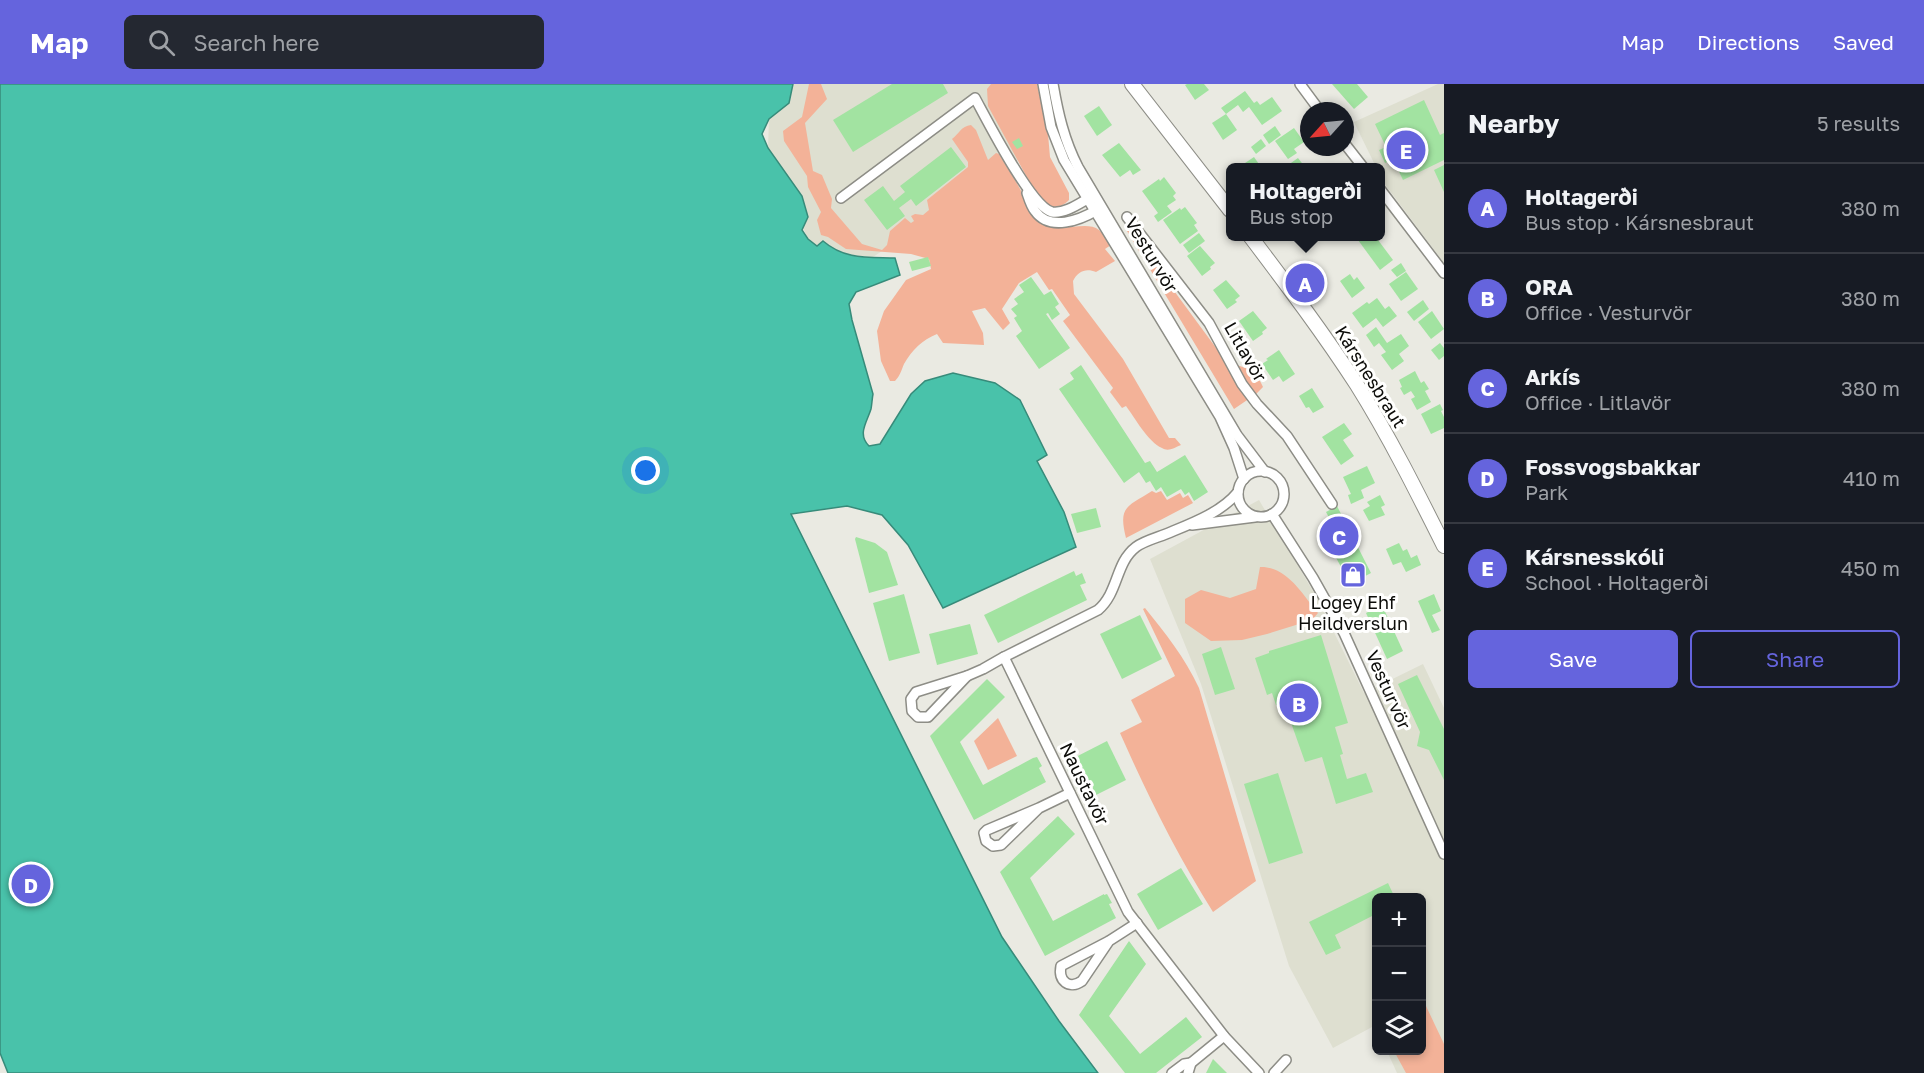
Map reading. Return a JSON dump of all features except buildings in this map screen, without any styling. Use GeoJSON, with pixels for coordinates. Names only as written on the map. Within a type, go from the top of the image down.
{"type":"FeatureCollection","features":[{"type":"Feature","properties":{"kind":"street","name":"Vesturvör"},"geometry":{"type":"LineString","coordinates":[[1043,84],[1056,143],[1237,435],[1265,472]]}},
{"type":"Feature","properties":{"kind":"street","name":"Vesturvör"},"geometry":{"type":"LineString","coordinates":[[1053,84],[1066,140],[1091,197]]}},
{"type":"Feature","properties":{"kind":"street"},"geometry":{"type":"LineString","coordinates":[[1132,84],[1226,205]]}},
{"type":"Feature","properties":{"kind":"street"},"geometry":{"type":"LineString","coordinates":[[1300,84],[1313,102]]}},
{"type":"Feature","properties":{"kind":"street"},"geometry":{"type":"LineString","coordinates":[[841,198],[975,98],[1024,185],[1035,211],[1046,220],[1069,222],[1099,210]]}},
{"type":"Feature","properties":{"kind":"street"},"geometry":{"type":"LineString","coordinates":[[1024,185],[1045,209],[1053,212],[1068,209],[1091,197]]}},
{"type":"Feature","properties":{"kind":"street"},"geometry":{"type":"LineString","coordinates":[[1385,196],[1444,273]]}},
{"type":"Feature","properties":{"kind":"street","name":"Vesturvör"},"geometry":{"type":"LineString","coordinates":[[1099,210],[1220,417],[1234,448],[1244,479]]}},
{"type":"Feature","properties":{"kind":"street","name":"Litlavör"},"geometry":{"type":"LineString","coordinates":[[1127,217],[1209,323],[1242,384],[1287,436],[1332,504]]}},
{"type":"Feature","properties":{"kind":"street","name":"Kársnesbraut"},"geometry":{"type":"LineString","coordinates":[[1253,241],[1308,314],[1357,385],[1444,546]]}},
{"type":"Feature","properties":{"kind":"street"},"geometry":{"type":"LineString","coordinates":[[967,676],[928,717],[918,717],[912,711],[910,699],[916,692],[983,669],[1098,610],[1107,602],[1121,568],[1135,548],[1223,507],[1238,492],[1244,479],[1253,473],[1265,472],[1276,477],[1283,489],[1281,504],[1272,514],[1186,525]]}},
{"type":"Feature","properties":{"kind":"street"},"geometry":{"type":"LineString","coordinates":[[1238,492],[1241,506],[1252,515],[1259,517]]}},
{"type":"Feature","properties":{"kind":"street","name":"Vesturvör"},"geometry":{"type":"LineString","coordinates":[[1272,514],[1313,578],[1344,633],[1444,854]]}},
{"type":"Feature","properties":{"kind":"street","name":"Naustavör"},"geometry":{"type":"LineString","coordinates":[[1004,657],[1128,912],[1224,1036],[1259,1073]]}},
{"type":"Feature","properties":{"kind":"street"},"geometry":{"type":"LineString","coordinates":[[1039,808],[1001,845],[993,846],[986,841],[984,833],[987,830],[1070,793]]}},
{"type":"Feature","properties":{"kind":"street"},"geometry":{"type":"LineString","coordinates":[[1109,941],[1082,981],[1076,985],[1064,982],[1060,972],[1061,966],[1109,941],[1137,923]]}},
{"type":"Feature","properties":{"kind":"street"},"geometry":{"type":"LineString","coordinates":[[1172,1073],[1184,1064],[1191,1063],[1224,1036]]}},
{"type":"Feature","properties":{"kind":"street"},"geometry":{"type":"LineString","coordinates":[[1274,1073],[1286,1060]]}},
{"type":"Feature","properties":{"kind":"street"},"geometry":{"type":"LineString","coordinates":[[1188,1073],[1191,1063]]}},
{"type":"Feature","properties":{"kind":"shaded area"},"geometry":{"type":"Polygon","coordinates":[[[0,84],[793,84],[789,103],[769,119],[762,134],[768,148],[802,196],[808,217],[802,230],[817,246],[823,241],[840,252],[848,254],[895,258],[900,275],[856,292],[849,304],[873,394],[871,409],[863,432],[865,441],[869,446],[880,444],[911,394],[925,381],[953,373],[995,383],[1020,400],[1047,455],[1037,461],[1064,512],[1076,547],[943,608],[908,545],[882,515],[847,506],[791,514],[1002,937],[1059,1021],[1098,1073],[8,1073],[0,1053],[0,84]]]}},
{"type":"Feature","properties":{"kind":"shaded area"},"geometry":{"type":"Polygon","coordinates":[[[793,84],[991,84],[987,90],[1029,153],[873,257],[849,256],[817,246],[808,239],[768,148],[769,119],[793,84]]]}},
{"type":"Feature","properties":{"kind":"shaded area"},"geometry":{"type":"Polygon","coordinates":[[[809,84],[821,84],[827,99],[805,123],[813,171],[822,175],[832,199],[831,208],[862,244],[882,250],[887,245],[890,231],[905,218],[911,223],[914,221],[911,216],[923,215],[929,210],[927,200],[968,167],[968,162],[952,139],[962,129],[971,125],[976,130],[988,160],[996,153],[999,154],[1019,187],[1030,212],[1037,220],[1047,226],[1087,226],[1094,227],[1101,232],[1111,245],[1105,249],[1115,261],[1096,272],[1086,270],[1080,273],[1073,281],[1074,294],[1123,359],[1169,438],[1175,438],[1181,445],[1167,450],[1157,445],[1126,406],[1122,408],[1110,392],[1113,388],[1063,321],[1070,315],[1037,272],[1019,283],[1002,309],[1010,323],[1003,330],[985,308],[972,311],[983,333],[984,345],[943,343],[937,334],[914,350],[897,379],[890,381],[881,361],[877,331],[884,311],[906,280],[931,269],[929,259],[911,254],[846,249],[821,235],[817,220],[821,212],[808,187],[807,176],[784,141],[783,131],[802,117],[809,84]]]}},
{"type":"Feature","properties":{"kind":"shaded area"},"geometry":{"type":"Polygon","coordinates":[[[991,84],[1037,84],[1048,134],[1050,157],[1069,193],[1069,200],[1064,204],[1055,207],[1047,205],[1036,194],[988,106],[987,89],[991,84]]]}},
{"type":"Feature","properties":{"kind":"shaded area"},"geometry":{"type":"Polygon","coordinates":[[[1438,84],[1444,84],[1444,263],[1385,184],[1385,163],[1374,163],[1354,122],[1438,84]]]}},
{"type":"Feature","properties":{"kind":"shaded area"},"geometry":{"type":"Polygon","coordinates":[[[1127,231],[1130,231],[1222,356],[1250,370],[1259,379],[1263,387],[1256,394],[1234,409],[1127,231]]]}},
{"type":"Feature","properties":{"kind":"shaded area"},"geometry":{"type":"Polygon","coordinates":[[[1152,491],[1156,493],[1161,491],[1167,500],[1180,493],[1183,498],[1188,495],[1193,503],[1126,538],[1124,513],[1131,504],[1152,491]]]}},
{"type":"Feature","properties":{"kind":"shaded area"},"geometry":{"type":"Polygon","coordinates":[[[1259,500],[1317,598],[1364,693],[1423,664],[1444,708],[1444,1073],[1397,1073],[1389,1055],[1426,1055],[1426,893],[1372,893],[1372,1027],[1333,1048],[1289,966],[1201,684],[1150,559],[1259,500]]]}},
{"type":"Feature","properties":{"kind":"shaded area"},"geometry":{"type":"Polygon","coordinates":[[[1260,567],[1278,571],[1293,582],[1318,613],[1312,620],[1242,640],[1211,641],[1185,623],[1185,599],[1201,590],[1230,598],[1256,589],[1260,567]]]}},
{"type":"Feature","properties":{"kind":"shaded area"},"geometry":{"type":"Polygon","coordinates":[[[1145,608],[1181,656],[1199,688],[1256,881],[1213,912],[1163,824],[1120,733],[1142,722],[1131,700],[1175,676],[1143,609],[1145,608]]]}},
{"type":"Feature","properties":{"kind":"shaded area"},"geometry":{"type":"Polygon","coordinates":[[[998,718],[1017,756],[988,770],[974,741],[998,718]]]}},
{"type":"Feature","properties":{"kind":"shaded area"},"geometry":{"type":"Polygon","coordinates":[[[1426,1006],[1444,1044],[1444,1073],[1406,1073],[1396,1055],[1426,1055],[1426,1006]]]}},
{"type":"Feature","properties":{"kind":"place","name":"Kársnesskóli"},"geometry":{"type":"Point","coordinates":[1406,150]}},
{"type":"Feature","properties":{"kind":"place","name":"Holtagerði"},"geometry":{"type":"Point","coordinates":[1305,283]}},
{"type":"Feature","properties":{"kind":"place","name":"Arkís"},"geometry":{"type":"Point","coordinates":[1339,536]}},
{"type":"Feature","properties":{"kind":"place","name":"Logey Ehf Heildverslun"},"geometry":{"type":"Point","coordinates":[1353,575]}},
{"type":"Feature","properties":{"kind":"place","name":"ORA"},"geometry":{"type":"Point","coordinates":[1299,703]}},
{"type":"Feature","properties":{"kind":"place","name":"Fossvogsbakkar"},"geometry":{"type":"Point","coordinates":[31,884]}}]}
